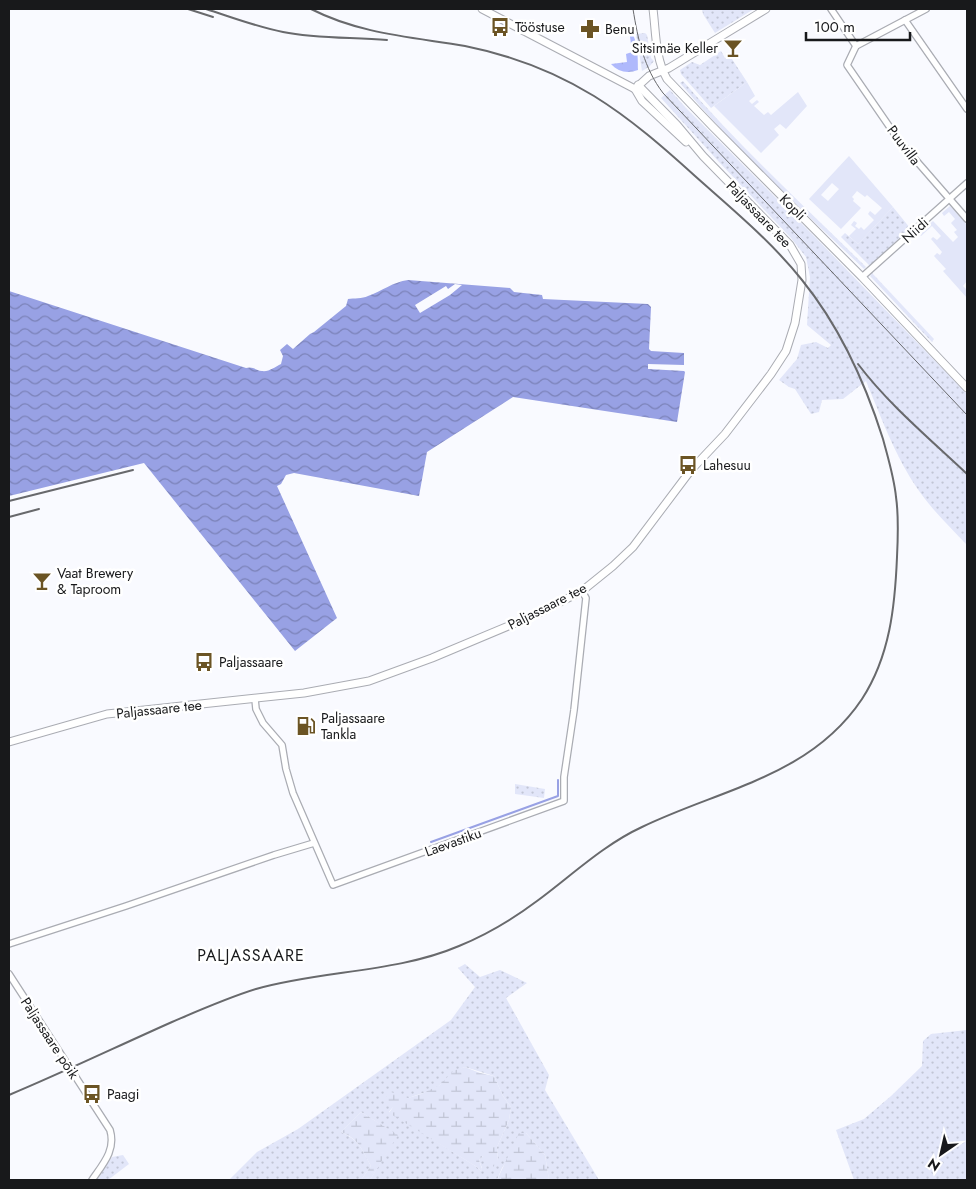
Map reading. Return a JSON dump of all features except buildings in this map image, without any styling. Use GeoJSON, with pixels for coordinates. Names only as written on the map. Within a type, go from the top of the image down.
{"type":"FeatureCollection","features":[{"type":"Feature","properties":{"kind":"street"},"geometry":{"type":"LineString","coordinates":[[482,9],[636,87],[649,76],[663,71],[766,9]]}},
{"type":"Feature","properties":{"kind":"street","name":"Kopli"},"geometry":{"type":"LineString","coordinates":[[653,9],[659,56],[667,79],[862,276],[967,388]]}},
{"type":"Feature","properties":{"kind":"street"},"geometry":{"type":"LineString","coordinates":[[831,9],[856,46],[926,9]]}},
{"type":"Feature","properties":{"kind":"street"},"geometry":{"type":"LineString","coordinates":[[905,20],[967,109]]}},
{"type":"Feature","properties":{"kind":"street","name":"Puuvilla"},"geometry":{"type":"LineString","coordinates":[[856,46],[847,64],[900,142],[967,220]]}},
{"type":"Feature","properties":{"kind":"street","name":"Paljassaare tee"},"geometry":{"type":"LineString","coordinates":[[9,742],[107,714],[304,693],[369,681],[432,658],[537,614],[582,591],[633,547],[691,470],[724,434],[771,374],[786,351],[792,338],[802,280],[801,264],[790,245],[703,156],[677,125],[636,87]]}},
{"type":"Feature","properties":{"kind":"street","name":"Niidi"},"geometry":{"type":"LineString","coordinates":[[862,276],[967,183]]}},
{"type":"Feature","properties":{"kind":"street","name":"Laevastiku"},"geometry":{"type":"LineString","coordinates":[[254,699],[256,709],[263,722],[282,745],[293,793],[333,885],[564,801],[564,777],[574,710],[586,598],[582,591]]}},
{"type":"Feature","properties":{"kind":"street"},"geometry":{"type":"LineString","coordinates":[[9,944],[314,843]]}},
{"type":"Feature","properties":{"kind":"street","name":"Paljassaare põik"},"geometry":{"type":"LineString","coordinates":[[9,974],[110,1130],[112,1144],[107,1159],[92,1180]]}},
{"type":"Feature","properties":{"kind":"green space"},"geometry":{"type":"Polygon","coordinates":[[[702,9],[754,9],[715,33],[703,14],[702,9]]]}},
{"type":"Feature","properties":{"kind":"green space"},"geometry":{"type":"Polygon","coordinates":[[[629,29],[636,42],[638,70],[627,72],[617,69],[611,64],[627,62],[626,54],[632,52],[629,29]]]}},
{"type":"Feature","properties":{"kind":"green space"},"geometry":{"type":"Polygon","coordinates":[[[645,33],[651,58],[654,61],[642,71],[636,34],[645,33]]]}},
{"type":"Feature","properties":{"kind":"green space"},"geometry":{"type":"Polygon","coordinates":[[[721,51],[725,58],[730,56],[747,82],[711,108],[681,74],[680,70],[692,62],[700,65],[721,51]]]}},
{"type":"Feature","properties":{"kind":"green space"},"geometry":{"type":"Polygon","coordinates":[[[683,81],[750,153],[866,267],[864,269],[746,155],[701,108],[680,83],[683,81]]]}},
{"type":"Feature","properties":{"kind":"green space"},"geometry":{"type":"Polygon","coordinates":[[[747,82],[755,96],[749,101],[752,104],[757,100],[759,102],[754,106],[764,115],[768,112],[771,115],[798,92],[807,106],[786,129],[780,124],[774,129],[779,135],[761,153],[714,106],[747,82]]]}},
{"type":"Feature","properties":{"kind":"green space"},"geometry":{"type":"Polygon","coordinates":[[[670,90],[967,394],[967,545],[940,517],[915,486],[892,442],[866,381],[843,399],[822,400],[819,412],[811,414],[795,389],[779,380],[797,359],[801,345],[816,342],[828,348],[831,345],[807,325],[810,277],[806,257],[791,238],[661,98],[670,90]]]}},
{"type":"Feature","properties":{"kind":"green space"},"geometry":{"type":"Polygon","coordinates":[[[849,156],[893,207],[858,244],[849,236],[856,229],[851,225],[854,221],[857,223],[855,226],[859,229],[861,227],[864,230],[874,220],[868,214],[870,211],[875,215],[882,208],[867,195],[865,197],[857,191],[852,197],[853,201],[861,208],[841,229],[809,199],[849,156]],[[832,183],[821,195],[828,201],[839,189],[832,183]]]}},
{"type":"Feature","properties":{"kind":"green space"},"geometry":{"type":"Polygon","coordinates":[[[950,206],[967,225],[967,281],[963,286],[967,290],[967,298],[943,271],[946,269],[934,256],[937,253],[940,255],[942,252],[931,239],[933,237],[937,240],[941,236],[932,226],[921,236],[919,233],[933,221],[953,242],[958,237],[954,232],[957,230],[951,223],[955,219],[949,212],[944,216],[942,213],[950,206]]]}},
{"type":"Feature","properties":{"kind":"green space"},"geometry":{"type":"Polygon","coordinates":[[[893,207],[910,228],[870,266],[841,237],[845,233],[858,244],[893,207]]]}},
{"type":"Feature","properties":{"kind":"green space"},"geometry":{"type":"Polygon","coordinates":[[[872,273],[934,339],[932,342],[870,276],[872,273]]]}},
{"type":"Feature","properties":{"kind":"green space"},"geometry":{"type":"Polygon","coordinates":[[[515,784],[545,789],[544,798],[515,794],[515,784]]]}},
{"type":"Feature","properties":{"kind":"green space"},"geometry":{"type":"Polygon","coordinates":[[[465,964],[480,977],[500,970],[527,983],[506,998],[549,1075],[545,1090],[599,1180],[549,1180],[545,1155],[526,1133],[502,1168],[497,1180],[370,1180],[397,1135],[361,1112],[341,1132],[356,1142],[371,1166],[361,1180],[229,1180],[257,1152],[298,1129],[451,1020],[475,987],[458,968],[465,964]],[[465,1067],[456,1071],[434,1089],[400,1102],[389,1112],[481,1171],[482,1168],[479,1160],[483,1156],[498,1161],[497,1147],[509,1120],[511,1107],[503,1096],[494,1076],[465,1067]]]}},
{"type":"Feature","properties":{"kind":"green space"},"geometry":{"type":"Polygon","coordinates":[[[967,1030],[967,1180],[854,1180],[836,1130],[864,1119],[922,1066],[923,1041],[931,1034],[967,1030]]]}},
{"type":"Feature","properties":{"kind":"green space"},"geometry":{"type":"Polygon","coordinates":[[[465,1067],[494,1076],[503,1096],[511,1107],[509,1120],[497,1147],[498,1161],[493,1167],[483,1156],[479,1160],[481,1171],[389,1113],[393,1107],[384,1099],[391,1092],[408,1098],[421,1094],[440,1085],[453,1071],[465,1067]]]}},
{"type":"Feature","properties":{"kind":"green space"},"geometry":{"type":"Polygon","coordinates":[[[361,1112],[398,1135],[370,1180],[361,1180],[371,1166],[362,1150],[352,1138],[341,1132],[361,1112]]]}},
{"type":"Feature","properties":{"kind":"green space"},"geometry":{"type":"Polygon","coordinates":[[[519,1133],[526,1133],[545,1155],[549,1180],[497,1180],[519,1133]]]}},
{"type":"Feature","properties":{"kind":"green space"},"geometry":{"type":"Polygon","coordinates":[[[123,1155],[129,1164],[108,1180],[97,1180],[112,1157],[123,1155]]]}},
{"type":"Feature","properties":{"kind":"water"},"geometry":{"type":"Polygon","coordinates":[[[408,280],[510,288],[514,292],[542,295],[543,299],[648,304],[651,307],[649,349],[651,351],[684,353],[684,365],[648,364],[648,369],[685,372],[677,422],[513,397],[427,452],[419,496],[294,473],[286,475],[281,484],[277,486],[337,618],[295,651],[144,463],[9,496],[9,291],[246,368],[250,367],[265,371],[281,364],[283,356],[280,350],[287,344],[293,349],[346,306],[348,299],[366,297],[408,280]]]}},
{"type":"Feature","properties":{"kind":"pier"},"geometry":{"type":"Polygon","coordinates":[[[455,284],[462,285],[450,295],[420,313],[415,305],[446,286],[448,289],[455,284]]]}},
{"type":"Feature","properties":{"kind":"waterway"},"geometry":{"type":"LineString","coordinates":[[431,842],[558,796],[558,780]]}},
{"type":"Feature","properties":{"kind":"tram line"},"geometry":{"type":"LineString","coordinates":[[633,9],[646,64],[663,93],[967,415]]}},
{"type":"Feature","properties":{"kind":"railway"},"geometry":{"type":"LineString","coordinates":[[188,9],[213,17]]}},
{"type":"Feature","properties":{"kind":"railway"},"geometry":{"type":"LineString","coordinates":[[206,9],[244,22],[283,32],[322,37],[387,40]]}},
{"type":"Feature","properties":{"kind":"railway"},"geometry":{"type":"LineString","coordinates":[[9,1095],[172,1022],[256,989],[307,978],[410,961],[435,955],[479,937],[528,908],[601,852],[628,834],[762,778],[790,764],[817,747],[841,725],[862,699],[879,666],[885,648],[895,594],[898,542],[897,504],[891,468],[876,418],[850,356],[816,298],[790,266],[751,226],[659,144],[621,114],[579,87],[532,65],[499,54],[465,46],[387,34],[348,24],[311,9]]}},
{"type":"Feature","properties":{"kind":"railway"},"geometry":{"type":"LineString","coordinates":[[858,364],[896,408],[967,474]]}},
{"type":"Feature","properties":{"kind":"railway"},"geometry":{"type":"LineString","coordinates":[[9,501],[133,470]]}},
{"type":"Feature","properties":{"kind":"railway"},"geometry":{"type":"LineString","coordinates":[[9,517],[39,509]]}},
{"type":"Feature","properties":{"kind":"place","name":"Tööstuse"},"geometry":{"type":"Point","coordinates":[500,27]}},
{"type":"Feature","properties":{"kind":"place","name":"Benu"},"geometry":{"type":"Point","coordinates":[590,29]}},
{"type":"Feature","properties":{"kind":"place","name":"Sitsimäe Keller"},"geometry":{"type":"Point","coordinates":[733,48]}},
{"type":"Feature","properties":{"kind":"place","name":"Lahesuu"},"geometry":{"type":"Point","coordinates":[688,465]}},
{"type":"Feature","properties":{"kind":"place","name":"Vaat Brewery & Taproom"},"geometry":{"type":"Point","coordinates":[42,581]}},
{"type":"Feature","properties":{"kind":"place","name":"Paljassaare"},"geometry":{"type":"Point","coordinates":[204,662]}},
{"type":"Feature","properties":{"kind":"place","name":"Paljassaare Tankla"},"geometry":{"type":"Point","coordinates":[306,726]}},
{"type":"Feature","properties":{"kind":"place","name":"Paagi"},"geometry":{"type":"Point","coordinates":[92,1094]}},
{"type":"Feature","properties":{"kind":"district","name":"PALJASSAARE"},"geometry":{"type":"Point","coordinates":[251,955]}}]}
